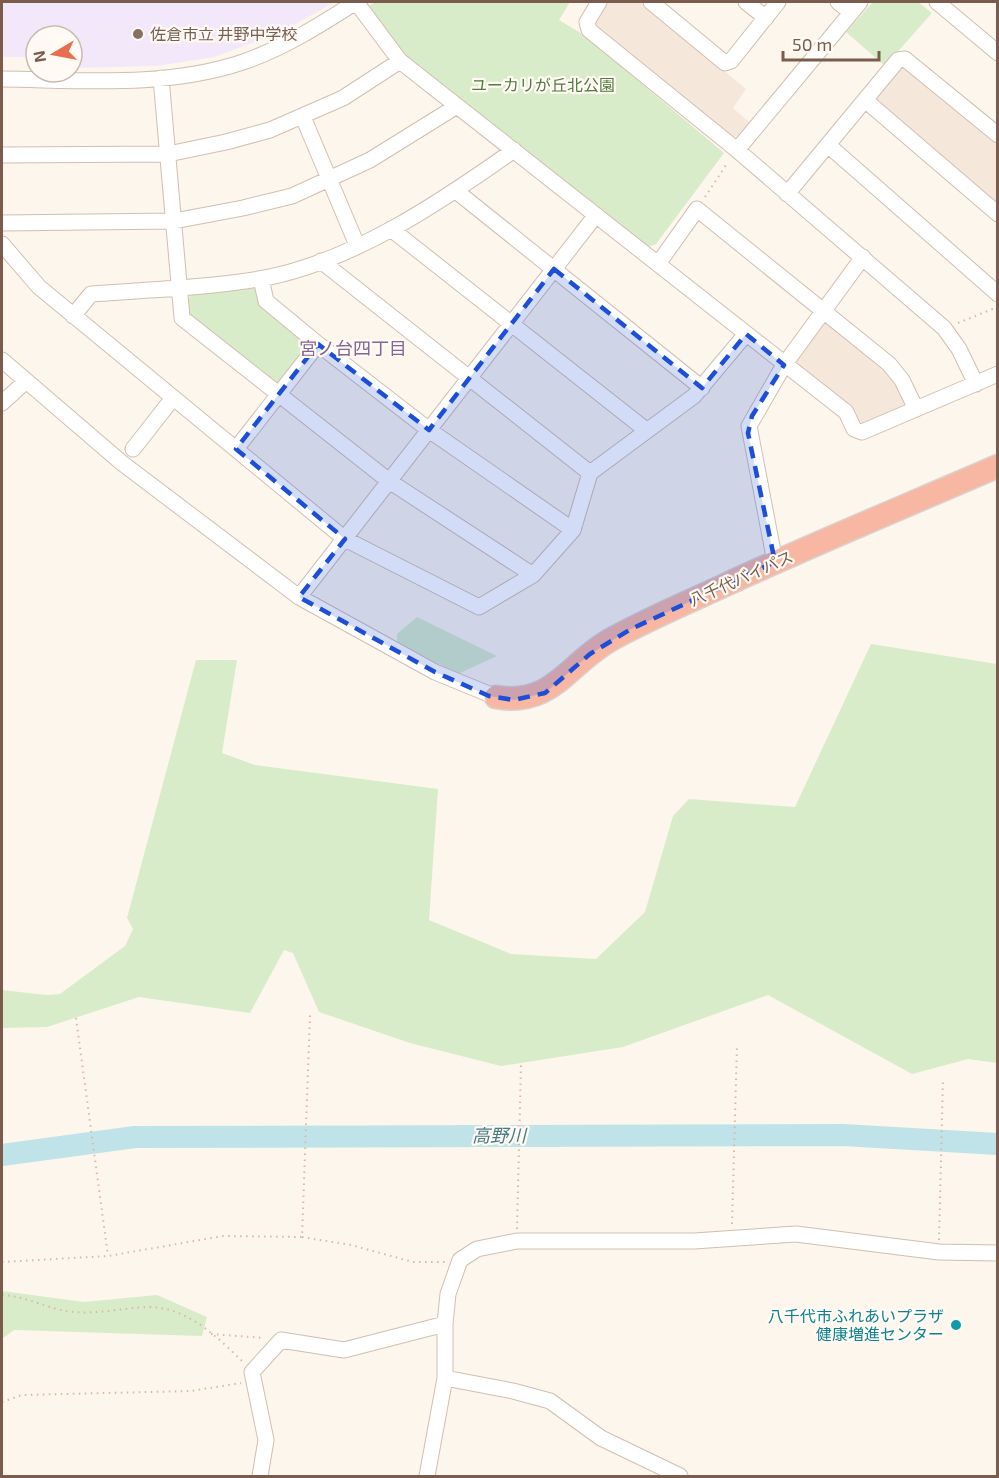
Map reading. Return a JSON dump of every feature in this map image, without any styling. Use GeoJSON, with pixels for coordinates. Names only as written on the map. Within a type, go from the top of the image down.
{"type":"FeatureCollection","features":[{"type":"Feature","properties":{"kind":"highway","name":"八千代バイパス"},"geometry":{"type":"LineString","coordinates":[[496,697],[514,700],[545,693],[606,643],[775,562],[998,466]]}},
{"type":"Feature","properties":{"kind":"street"},"geometry":{"type":"LineString","coordinates":[[2,79],[161,78],[217,69],[259,56],[311,31],[356,2],[400,61],[846,412],[854,429],[862,432],[998,374]]}},
{"type":"Feature","properties":{"kind":"street"},"geometry":{"type":"LineString","coordinates":[[599,2],[587,22],[589,30],[737,150],[944,328],[959,349],[976,384]]}},
{"type":"Feature","properties":{"kind":"street"},"geometry":{"type":"LineString","coordinates":[[651,2],[724,63],[731,61],[778,2]]}},
{"type":"Feature","properties":{"kind":"street"},"geometry":{"type":"LineString","coordinates":[[746,2],[766,18]]}},
{"type":"Feature","properties":{"kind":"street"},"geometry":{"type":"LineString","coordinates":[[737,150],[855,7],[838,2]]}},
{"type":"Feature","properties":{"kind":"street"},"geometry":{"type":"LineString","coordinates":[[937,2],[998,53]]}},
{"type":"Feature","properties":{"kind":"street"},"geometry":{"type":"LineString","coordinates":[[787,194],[898,60],[905,59],[998,135]]}},
{"type":"Feature","properties":{"kind":"street"},"geometry":{"type":"LineString","coordinates":[[2,155],[168,154],[248,136],[303,117],[343,98],[400,61]]}},
{"type":"Feature","properties":{"kind":"street"},"geometry":{"type":"LineString","coordinates":[[161,78],[182,318],[389,482],[533,575]]}},
{"type":"Feature","properties":{"kind":"street"},"geometry":{"type":"LineString","coordinates":[[865,100],[998,214]]}},
{"type":"Feature","properties":{"kind":"street"},"geometry":{"type":"LineString","coordinates":[[2,223],[174,221],[292,196],[330,180],[413,136],[457,106]]}},
{"type":"Feature","properties":{"kind":"street"},"geometry":{"type":"LineString","coordinates":[[303,117],[357,245]]}},
{"type":"Feature","properties":{"kind":"street"},"geometry":{"type":"LineString","coordinates":[[828,145],[998,294]]}},
{"type":"Feature","properties":{"kind":"street"},"geometry":{"type":"LineString","coordinates":[[73,316],[91,294],[180,288],[261,279],[321,261],[391,229],[456,191],[514,150]]}},
{"type":"Feature","properties":{"kind":"street"},"geometry":{"type":"LineString","coordinates":[[456,191],[702,388]]}},
{"type":"Feature","properties":{"kind":"street"},"geometry":{"type":"LineString","coordinates":[[658,264],[697,209],[888,364],[902,381],[916,409]]}},
{"type":"Feature","properties":{"kind":"street"},"geometry":{"type":"LineString","coordinates":[[300,597],[596,215]]}},
{"type":"Feature","properties":{"kind":"street"},"geometry":{"type":"LineString","coordinates":[[391,229],[646,430]]}},
{"type":"Feature","properties":{"kind":"street"},"geometry":{"type":"LineString","coordinates":[[2,244],[7,262],[345,539],[479,608],[533,575],[573,530],[590,473],[702,388],[746,334]]}},
{"type":"Feature","properties":{"kind":"street"},"geometry":{"type":"LineString","coordinates":[[775,562],[748,433],[752,416],[784,365],[863,257]]}},
{"type":"Feature","properties":{"kind":"street"},"geometry":{"type":"LineString","coordinates":[[321,261],[590,473]]}},
{"type":"Feature","properties":{"kind":"street"},"geometry":{"type":"LineString","coordinates":[[261,279],[266,302],[318,344],[429,430],[573,530]]}},
{"type":"Feature","properties":{"kind":"street"},"geometry":{"type":"LineString","coordinates":[[236,449],[318,344]]}},
{"type":"Feature","properties":{"kind":"street"},"geometry":{"type":"LineString","coordinates":[[2,360],[25,382],[122,462],[300,597],[435,672],[496,697]]}},
{"type":"Feature","properties":{"kind":"street"},"geometry":{"type":"LineString","coordinates":[[2,403],[25,382]]}},
{"type":"Feature","properties":{"kind":"street"},"geometry":{"type":"LineString","coordinates":[[133,449],[173,398]]}},
{"type":"Feature","properties":{"kind":"street"},"geometry":{"type":"LineString","coordinates":[[427,1476],[445,1378],[445,1323],[448,1294],[460,1260],[477,1250],[517,1241],[694,1241],[796,1234],[939,1252],[998,1253]]}},
{"type":"Feature","properties":{"kind":"street"},"geometry":{"type":"LineString","coordinates":[[260,1476],[266,1440],[253,1376],[280,1340],[344,1350],[445,1323]]}},
{"type":"Feature","properties":{"kind":"street"},"geometry":{"type":"LineString","coordinates":[[445,1378],[513,1391],[550,1401],[601,1438],[680,1476]]}},
{"type":"Feature","properties":{"kind":"path"},"geometry":{"type":"LineString","coordinates":[[697,209],[737,150]]}},
{"type":"Feature","properties":{"kind":"path"},"geometry":{"type":"LineString","coordinates":[[953,325],[998,307]]}},
{"type":"Feature","properties":{"kind":"path"},"geometry":{"type":"LineString","coordinates":[[302,1237],[310,1015]]}},
{"type":"Feature","properties":{"kind":"path"},"geometry":{"type":"LineString","coordinates":[[76,1018],[108,1256]]}},
{"type":"Feature","properties":{"kind":"path"},"geometry":{"type":"LineString","coordinates":[[732,1239],[737,1045]]}},
{"type":"Feature","properties":{"kind":"path"},"geometry":{"type":"LineString","coordinates":[[517,1241],[520,1065]]}},
{"type":"Feature","properties":{"kind":"path"},"geometry":{"type":"LineString","coordinates":[[939,1252],[943,1078]]}},
{"type":"Feature","properties":{"kind":"path"},"geometry":{"type":"LineString","coordinates":[[2,1262],[108,1256],[223,1236],[302,1237],[351,1245],[413,1262],[460,1260]]}},
{"type":"Feature","properties":{"kind":"path"},"geometry":{"type":"LineString","coordinates":[[2,1295],[27,1298],[70,1312],[91,1313],[161,1308],[184,1314],[211,1334],[253,1376]]}},
{"type":"Feature","properties":{"kind":"path"},"geometry":{"type":"LineString","coordinates":[[211,1334],[224,1333],[280,1340]]}},
{"type":"Feature","properties":{"kind":"path"},"geometry":{"type":"LineString","coordinates":[[2,1402],[22,1395],[191,1390],[253,1376]]}},
{"type":"Feature","properties":{"kind":"highlighted area"},"geometry":{"type":"Polygon","coordinates":[[[554,269],[702,388],[746,334],[784,365],[752,416],[748,433],[775,562],[631,629],[590,654],[545,693],[514,700],[489,696],[435,672],[299,597],[345,539],[236,449],[318,344],[429,430],[554,269]]]}},
{"type":"Feature","properties":{"kind":"shaded area","name":"佐倉市立 井野中学校"},"geometry":{"type":"Polygon","coordinates":[[[2,2],[335,2],[279,33],[214,57],[157,66],[84,68],[84,24],[24,24],[24,57],[2,57],[2,2]]]}},
{"type":"Feature","properties":{"kind":"shaded area"},"geometry":{"type":"Polygon","coordinates":[[[604,2],[641,2],[746,89],[733,108],[750,123],[741,134],[733,137],[725,135],[595,25],[593,20],[604,2]]]}},
{"type":"Feature","properties":{"kind":"shaded area"},"geometry":{"type":"Polygon","coordinates":[[[906,66],[997,143],[997,207],[877,103],[876,98],[900,67],[906,66]]]}},
{"type":"Feature","properties":{"kind":"shaded area"},"geometry":{"type":"Polygon","coordinates":[[[821,322],[884,367],[897,381],[907,409],[863,426],[857,425],[794,363],[821,322]]]}},
{"type":"Feature","properties":{"kind":"green space","name":"ユーカリが丘北公園"},"geometry":{"type":"Polygon","coordinates":[[[375,2],[570,2],[559,20],[584,35],[724,153],[656,244],[648,247],[404,55],[369,6],[375,2]]]}},
{"type":"Feature","properties":{"kind":"green space"},"geometry":{"type":"Polygon","coordinates":[[[873,2],[918,2],[932,13],[885,66],[846,32],[873,2]]]}},
{"type":"Feature","properties":{"kind":"green space"},"geometry":{"type":"Polygon","coordinates":[[[249,285],[257,289],[260,305],[307,342],[308,350],[281,383],[274,382],[189,314],[188,298],[193,294],[249,285]]]}},
{"type":"Feature","properties":{"kind":"green space"},"geometry":{"type":"Polygon","coordinates":[[[417,617],[497,656],[458,674],[397,642],[397,634],[417,617]]]}},
{"type":"Feature","properties":{"kind":"green space"},"geometry":{"type":"Polygon","coordinates":[[[871,644],[997,664],[997,1063],[968,1059],[912,1074],[768,995],[623,1047],[501,1066],[410,1043],[319,1012],[293,953],[284,950],[250,1013],[139,997],[47,1027],[2,1028],[2,990],[46,995],[60,994],[125,946],[133,929],[127,918],[196,660],[237,660],[222,753],[255,765],[438,789],[429,920],[511,954],[596,959],[645,912],[673,816],[689,799],[795,807],[871,644]]]}},
{"type":"Feature","properties":{"kind":"green space"},"geometry":{"type":"Polygon","coordinates":[[[2,1291],[84,1302],[157,1295],[207,1317],[202,1336],[14,1330],[2,1339],[2,1291]]]}},
{"type":"Feature","properties":{"kind":"waterway","name":"高野川"},"geometry":{"type":"LineString","coordinates":[[2,1155],[135,1137],[843,1135],[998,1144]]}},
{"type":"Feature","properties":{"kind":"place","name":"佐倉市立 井野中学校"},"geometry":{"type":"Point","coordinates":[138,34]}},
{"type":"Feature","properties":{"kind":"place","name":"八千代市ふれあいプラザ 健康増進センター"},"geometry":{"type":"Point","coordinates":[956,1325]}},
{"type":"Feature","properties":{"kind":"district","name":"宮ノ台四丁目"},"geometry":{"type":"Point","coordinates":[353,349]}}]}
